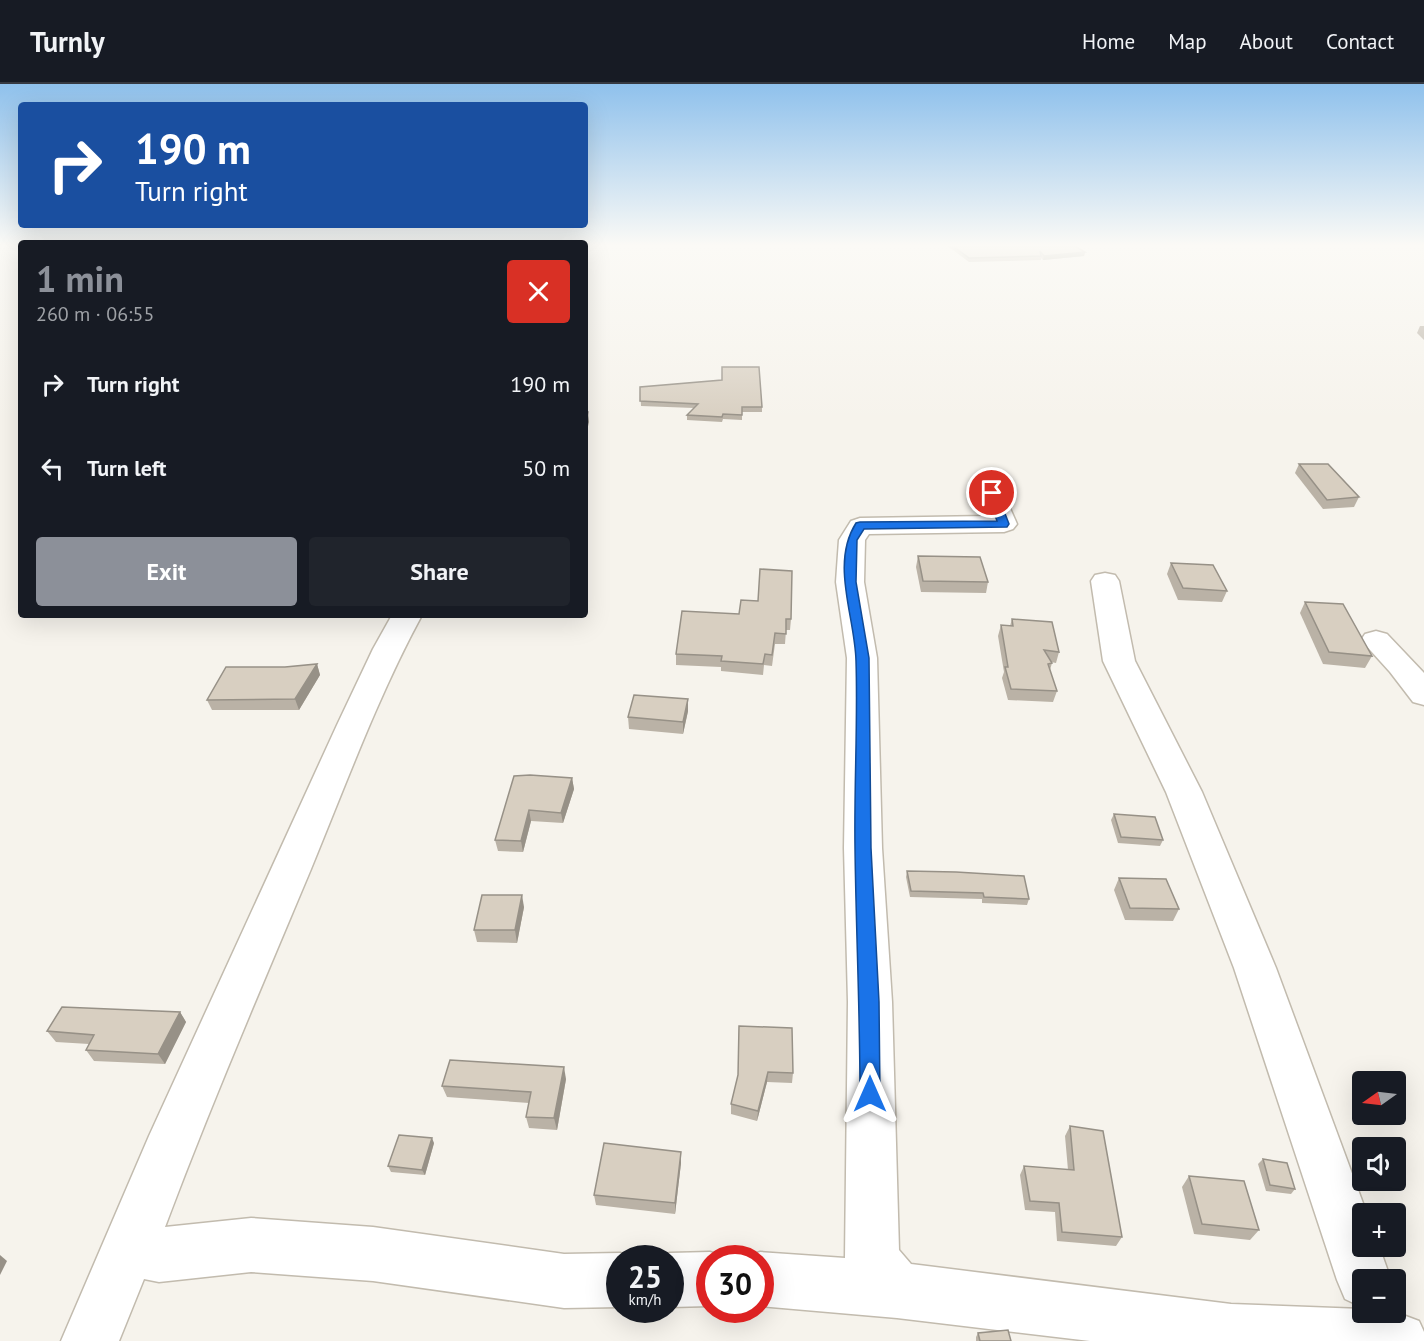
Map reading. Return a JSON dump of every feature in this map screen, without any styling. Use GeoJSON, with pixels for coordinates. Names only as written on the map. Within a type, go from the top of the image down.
{"type":"FeatureCollection","features":[{"type":"Feature","properties":{"kind":"street"},"geometry":{"type":"LineString","coordinates":[[897,1290],[872,1261],[870,1002],[863,848],[862,658],[850,582],[852,540],[860,526],[1004,524],[992,493]]}},
{"type":"Feature","properties":{"kind":"street"},"geometry":{"type":"LineString","coordinates":[[1105,581],[1119,661],[1184,792],[1250,957],[1360,1269]]}},
{"type":"Feature","properties":{"kind":"street"},"geometry":{"type":"LineString","coordinates":[[90,1341],[130,1249],[167,1154],[340,757],[388,649],[405,618]]}},
{"type":"Feature","properties":{"kind":"street"},"geometry":{"type":"LineString","coordinates":[[1376,640],[1401,665],[1424,694]]}},
{"type":"Feature","properties":{"kind":"street"},"geometry":{"type":"LineString","coordinates":[[130,1249],[159,1255],[251,1245],[373,1254],[564,1281],[606,1281]]}},
{"type":"Feature","properties":{"kind":"street"},"geometry":{"type":"LineString","coordinates":[[774,1280],[897,1290],[1024,1304],[1231,1332],[1386,1333]]}},
{"type":"Feature","properties":{"kind":"building"},"geometry":{"type":"Polygon","coordinates":[[[722,367],[759,367],[762,407],[742,407],[742,415],[723,414],[722,417],[687,415],[698,404],[640,401],[640,387],[722,380],[722,367]]]}},
{"type":"Feature","properties":{"kind":"building"},"geometry":{"type":"Polygon","coordinates":[[[1299,464],[1328,464],[1359,497],[1327,500],[1299,464]]]}},
{"type":"Feature","properties":{"kind":"building"},"geometry":{"type":"Polygon","coordinates":[[[918,556],[980,557],[988,582],[923,581],[918,556]]]}},
{"type":"Feature","properties":{"kind":"building"},"geometry":{"type":"Polygon","coordinates":[[[1171,563],[1213,565],[1227,591],[1183,588],[1171,563]]]}},
{"type":"Feature","properties":{"kind":"building"},"geometry":{"type":"Polygon","coordinates":[[[760,569],[792,571],[791,619],[786,619],[786,634],[775,633],[772,655],[765,654],[763,664],[721,661],[722,656],[676,654],[682,611],[739,614],[741,600],[758,601],[760,569]]]}},
{"type":"Feature","properties":{"kind":"building"},"geometry":{"type":"Polygon","coordinates":[[[1305,602],[1343,604],[1372,656],[1329,652],[1305,602]]]}},
{"type":"Feature","properties":{"kind":"building"},"geometry":{"type":"Polygon","coordinates":[[[1012,619],[1052,622],[1059,652],[1044,650],[1052,663],[1048,664],[1057,691],[1011,689],[1005,667],[1008,667],[1001,625],[1013,626],[1012,619]]]}},
{"type":"Feature","properties":{"kind":"building"},"geometry":{"type":"Polygon","coordinates":[[[317,664],[295,699],[207,700],[226,667],[285,667],[317,664]]]}},
{"type":"Feature","properties":{"kind":"building"},"geometry":{"type":"Polygon","coordinates":[[[634,695],[688,699],[683,722],[628,717],[634,695]]]}},
{"type":"Feature","properties":{"kind":"building"},"geometry":{"type":"Polygon","coordinates":[[[514,776],[572,778],[561,813],[529,810],[521,841],[495,840],[514,776]]]}},
{"type":"Feature","properties":{"kind":"building"},"geometry":{"type":"Polygon","coordinates":[[[1114,814],[1155,817],[1163,840],[1121,837],[1114,814]]]}},
{"type":"Feature","properties":{"kind":"building"},"geometry":{"type":"Polygon","coordinates":[[[907,871],[1024,876],[1029,899],[984,897],[983,893],[911,891],[907,871]]]}},
{"type":"Feature","properties":{"kind":"building"},"geometry":{"type":"Polygon","coordinates":[[[1119,878],[1166,879],[1179,909],[1130,908],[1119,878]]]}},
{"type":"Feature","properties":{"kind":"building"},"geometry":{"type":"Polygon","coordinates":[[[482,895],[522,895],[515,930],[474,930],[482,895]]]}},
{"type":"Feature","properties":{"kind":"building"},"geometry":{"type":"Polygon","coordinates":[[[62,1007],[180,1012],[158,1054],[86,1050],[94,1035],[47,1031],[62,1007]]]}},
{"type":"Feature","properties":{"kind":"building"},"geometry":{"type":"Polygon","coordinates":[[[739,1026],[792,1028],[793,1073],[768,1072],[758,1111],[731,1104],[738,1075],[739,1026]]]}},
{"type":"Feature","properties":{"kind":"building"},"geometry":{"type":"Polygon","coordinates":[[[450,1060],[564,1067],[554,1118],[526,1117],[531,1092],[442,1086],[450,1060]]]}},
{"type":"Feature","properties":{"kind":"building"},"geometry":{"type":"Polygon","coordinates":[[[1070,1126],[1103,1131],[1122,1237],[1062,1232],[1059,1203],[1030,1201],[1024,1166],[1074,1170],[1070,1126]]]}},
{"type":"Feature","properties":{"kind":"building"},"geometry":{"type":"Polygon","coordinates":[[[399,1135],[432,1138],[422,1170],[388,1166],[399,1135]]]}},
{"type":"Feature","properties":{"kind":"building"},"geometry":{"type":"Polygon","coordinates":[[[604,1143],[681,1152],[675,1203],[594,1195],[604,1143]]]}},
{"type":"Feature","properties":{"kind":"building"},"geometry":{"type":"Polygon","coordinates":[[[1263,1159],[1287,1163],[1295,1189],[1270,1185],[1263,1159]]]}},
{"type":"Feature","properties":{"kind":"building"},"geometry":{"type":"Polygon","coordinates":[[[1189,1176],[1244,1181],[1259,1230],[1202,1224],[1189,1176]]]}},
{"type":"Feature","properties":{"kind":"building"},"geometry":{"type":"Polygon","coordinates":[[[1008,1330],[1011,1341],[980,1341],[978,1333],[1008,1330]]]}},
{"type":"Feature","properties":{"kind":"route"},"geometry":{"type":"LineString","coordinates":[[870,1094],[870,1002],[863,848],[862,658],[850,582],[852,540],[860,526],[1004,524],[992,493]]}}]}
